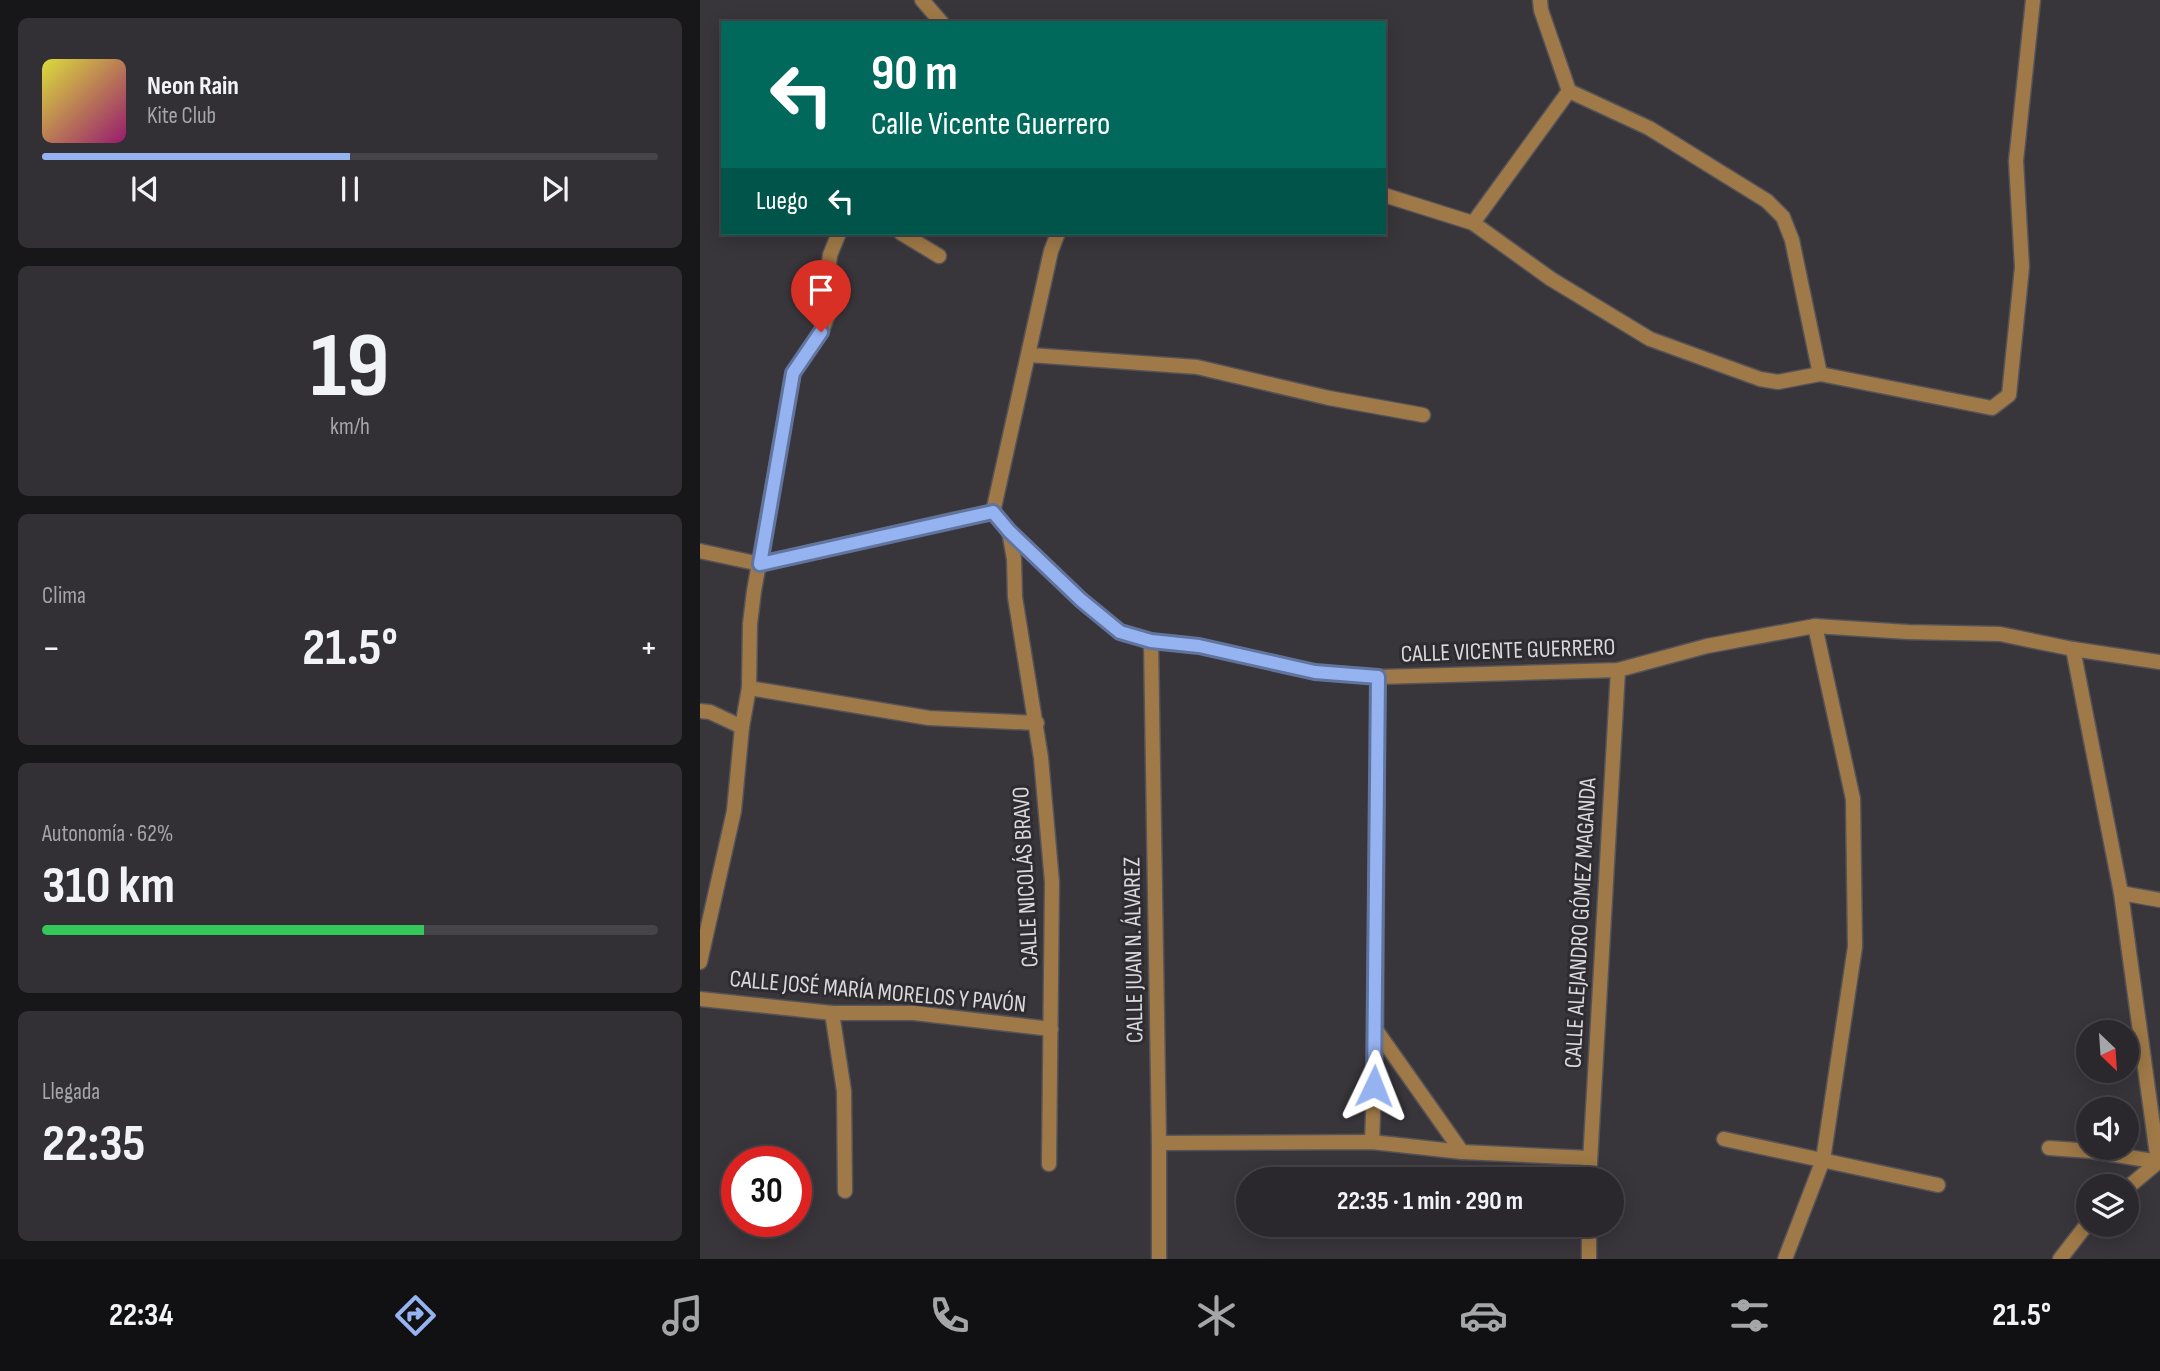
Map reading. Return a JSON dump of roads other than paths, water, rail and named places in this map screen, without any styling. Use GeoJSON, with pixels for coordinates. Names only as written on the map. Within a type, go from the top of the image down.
{"type":"FeatureCollection","features":[{"type":"Feature","properties":{"kind":"street"},"geometry":{"type":"LineString","coordinates":[[922,0],[940,21]]}},
{"type":"Feature","properties":{"kind":"street"},"geometry":{"type":"LineString","coordinates":[[1540,0],[1569,91],[1649,128],[1767,201],[1783,217],[1792,240],[1820,374]]}},
{"type":"Feature","properties":{"kind":"street"},"geometry":{"type":"LineString","coordinates":[[1386,196],[1473,223],[1551,278],[1650,340],[1760,379],[1778,382],[1820,374],[1992,408],[2009,395],[2022,267],[2016,161],[2033,0]]}},
{"type":"Feature","properties":{"kind":"street"},"geometry":{"type":"LineString","coordinates":[[1473,223],[1569,91]]}},
{"type":"Feature","properties":{"kind":"street"},"geometry":{"type":"LineString","coordinates":[[700,962],[734,811],[742,727],[749,688],[750,624],[793,373],[821,332],[830,309],[828,272],[830,255],[838,235]]}},
{"type":"Feature","properties":{"kind":"street"},"geometry":{"type":"LineString","coordinates":[[904,235],[939,256]]}},
{"type":"Feature","properties":{"kind":"street"},"geometry":{"type":"LineString","coordinates":[[700,551],[760,564],[993,512],[1051,251],[1057,235]]}},
{"type":"Feature","properties":{"kind":"street"},"geometry":{"type":"LineString","coordinates":[[1030,355],[1197,367],[1329,398],[1423,415]]}},
{"type":"Feature","properties":{"kind":"street","name":"CALLE VICENTE GUERRERO"},"geometry":{"type":"LineString","coordinates":[[993,512],[1009,531],[1081,600],[1120,632],[1151,641],[1199,646],[1315,672],[1378,677],[1618,670],[1707,646],[1815,626],[2000,634],[2073,649],[2160,662]]}},
{"type":"Feature","properties":{"kind":"street","name":"CALLE NICOLÁS BRAVO"},"geometry":{"type":"LineString","coordinates":[[1009,531],[1014,559],[1015,597],[1037,723],[1052,882],[1049,1164]]}},
{"type":"Feature","properties":{"kind":"street"},"geometry":{"type":"LineString","coordinates":[[1785,1259],[1823,1160],[1855,947],[1853,799],[1815,626]]}},
{"type":"Feature","properties":{"kind":"street","name":"CALLE JUAN N. ÁLVAREZ"},"geometry":{"type":"LineString","coordinates":[[1151,641],[1159,1259]]}},
{"type":"Feature","properties":{"kind":"street"},"geometry":{"type":"LineString","coordinates":[[2073,649],[2121,893],[2159,1162]]}},
{"type":"Feature","properties":{"kind":"street","name":"CALLE ALEJANDRO GÓMEZ MAGANDA"},"geometry":{"type":"LineString","coordinates":[[1589,1167],[1618,670]]}},
{"type":"Feature","properties":{"kind":"street"},"geometry":{"type":"LineString","coordinates":[[1373,1142],[1378,677]]}},
{"type":"Feature","properties":{"kind":"street"},"geometry":{"type":"LineString","coordinates":[[749,688],[929,718],[1037,723]]}},
{"type":"Feature","properties":{"kind":"street"},"geometry":{"type":"LineString","coordinates":[[700,711],[710,712],[742,727]]}},
{"type":"Feature","properties":{"kind":"street"},"geometry":{"type":"LineString","coordinates":[[2121,893],[2160,900]]}},
{"type":"Feature","properties":{"kind":"street","name":"CALLE JOSÉ MARÍA MORELOS Y PAVÓN"},"geometry":{"type":"LineString","coordinates":[[700,999],[832,1013],[914,1013],[1051,1029]]}},
{"type":"Feature","properties":{"kind":"street"},"geometry":{"type":"LineString","coordinates":[[832,1013],[844,1091],[845,1191]]}},
{"type":"Feature","properties":{"kind":"street"},"geometry":{"type":"LineString","coordinates":[[1376,1030],[1462,1152]]}},
{"type":"Feature","properties":{"kind":"street"},"geometry":{"type":"LineString","coordinates":[[1724,1139],[1938,1185]]}},
{"type":"Feature","properties":{"kind":"street"},"geometry":{"type":"LineString","coordinates":[[1159,1143],[1373,1142],[1462,1152],[1589,1158]]}},
{"type":"Feature","properties":{"kind":"street"},"geometry":{"type":"LineString","coordinates":[[2049,1148],[2159,1162]]}},
{"type":"Feature","properties":{"kind":"street"},"geometry":{"type":"LineString","coordinates":[[2139,1178],[2159,1162]]}},
{"type":"Feature","properties":{"kind":"street"},"geometry":{"type":"LineString","coordinates":[[1589,1237],[1589,1259]]}},
{"type":"Feature","properties":{"kind":"street"},"geometry":{"type":"LineString","coordinates":[[2060,1259],[2077,1237]]}}]}
